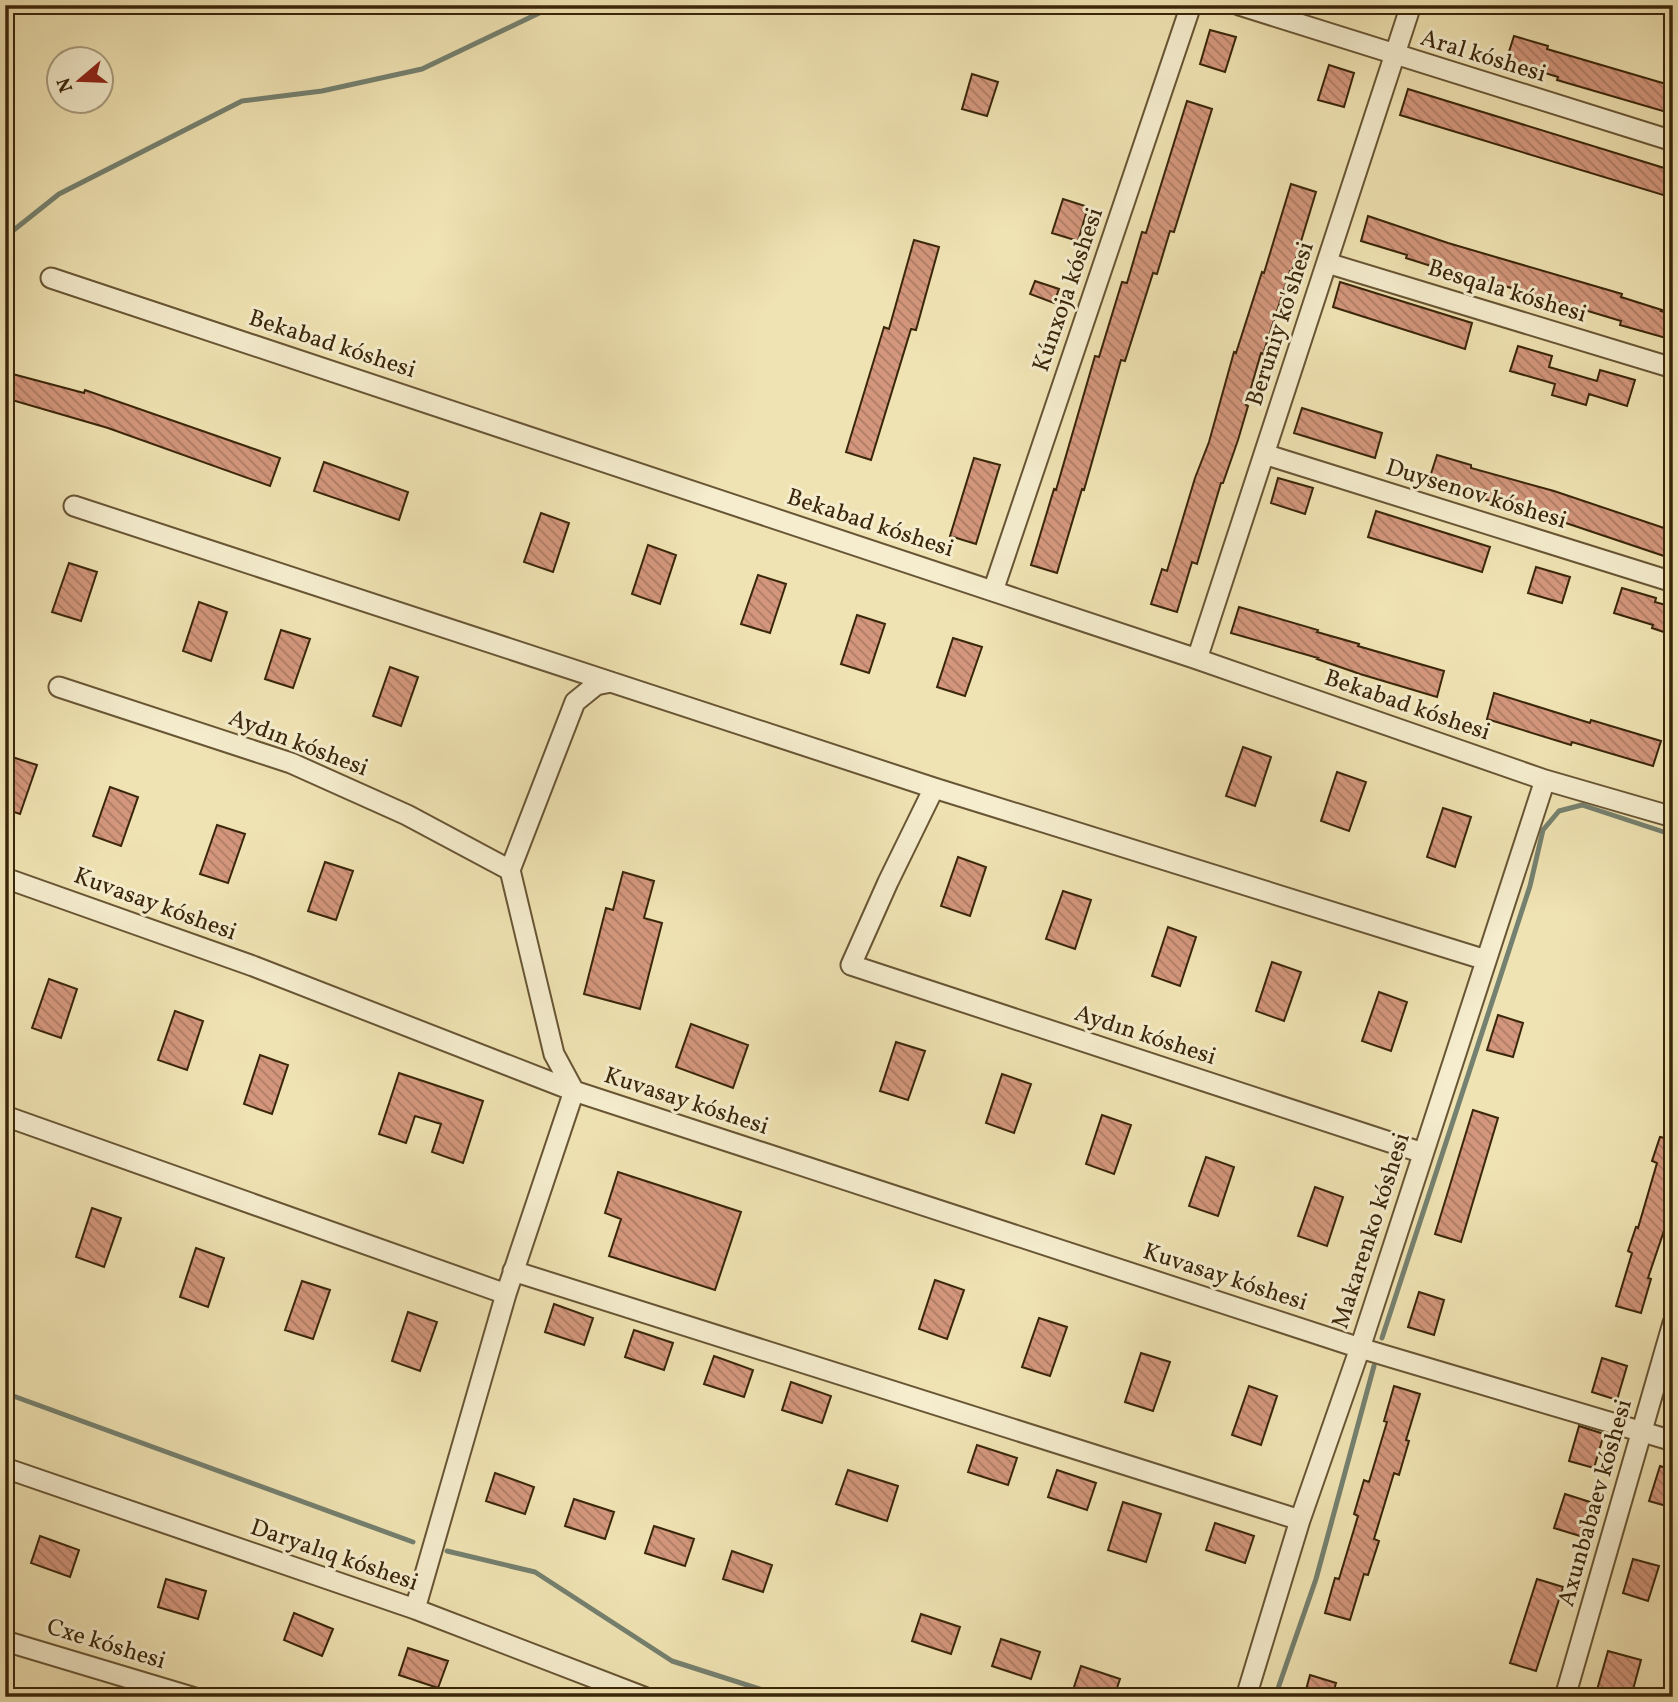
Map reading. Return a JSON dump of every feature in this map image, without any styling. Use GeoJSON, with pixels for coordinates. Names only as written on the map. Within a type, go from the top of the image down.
{"type":"FeatureCollection","features":[{"type":"Feature","properties":{"kind":"street","name":"Kúnxoja kóshesi"},"geometry":{"type":"LineString","coordinates":[[993,591],[1191,5]]}},
{"type":"Feature","properties":{"kind":"street","name":"Aral kóshesi"},"geometry":{"type":"LineString","coordinates":[[1239,5],[1673,141]]}},
{"type":"Feature","properties":{"kind":"street","name":"Beruniy ko'shesi"},"geometry":{"type":"LineString","coordinates":[[1197,659],[1411,5]]}},
{"type":"Feature","properties":{"kind":"street","name":"Besqala kóshesi"},"geometry":{"type":"LineString","coordinates":[[1327,263],[1673,368]]}},
{"type":"Feature","properties":{"kind":"street","name":"Bekabad kóshesi"},"geometry":{"type":"LineString","coordinates":[[51,278],[1197,659],[1545,780],[1673,817]]}},
{"type":"Feature","properties":{"kind":"street","name":"Duysenov kóshesi"},"geometry":{"type":"LineString","coordinates":[[1264,454],[1673,582]]}},
{"type":"Feature","properties":{"kind":"street"},"geometry":{"type":"LineString","coordinates":[[74,506],[934,788],[1486,960]]}},
{"type":"Feature","properties":{"kind":"street"},"geometry":{"type":"LineString","coordinates":[[415,1609],[513,1271],[574,1091],[554,1054],[510,870],[575,702],[596,685],[611,682]]}},
{"type":"Feature","properties":{"kind":"street","name":"Aydın kóshesi"},"geometry":{"type":"LineString","coordinates":[[59,687],[291,763],[407,815],[510,870]]}},
{"type":"Feature","properties":{"kind":"street","name":"Makarenko kóshesi"},"geometry":{"type":"LineString","coordinates":[[1246,1697],[1300,1520],[1360,1348],[1545,780]]}},
{"type":"Feature","properties":{"kind":"street","name":"Aydın kóshesi"},"geometry":{"type":"LineString","coordinates":[[934,788],[851,965],[1423,1153]]}},
{"type":"Feature","properties":{"kind":"street","name":"Kuvasay kóshesi"},"geometry":{"type":"LineString","coordinates":[[5,878],[253,966],[574,1091],[1360,1348],[1673,1441]]}},
{"type":"Feature","properties":{"kind":"street"},"geometry":{"type":"LineString","coordinates":[[5,1116],[506,1294]]}},
{"type":"Feature","properties":{"kind":"street"},"geometry":{"type":"LineString","coordinates":[[513,1271],[1300,1520]]}},
{"type":"Feature","properties":{"kind":"street","name":"Axunbabaev kóshesi"},"geometry":{"type":"LineString","coordinates":[[1565,1697],[1673,1322]]}},
{"type":"Feature","properties":{"kind":"street","name":"Daryalıq kóshesi"},"geometry":{"type":"LineString","coordinates":[[5,1468],[415,1609],[644,1697]]}},
{"type":"Feature","properties":{"kind":"street","name":"Cxe kóshesi"},"geometry":{"type":"LineString","coordinates":[[5,1641],[192,1697]]}},
{"type":"Feature","properties":{"kind":"building"},"geometry":{"type":"Polygon","coordinates":[[[1210,30],[1236,37],[1225,72],[1200,64],[1210,30]]]}},
{"type":"Feature","properties":{"kind":"building"},"geometry":{"type":"Polygon","coordinates":[[[1514,36],[1548,46],[1547,49],[1673,86],[1673,114],[1557,80],[1558,77],[1506,61],[1514,36]]]}},
{"type":"Feature","properties":{"kind":"building"},"geometry":{"type":"Polygon","coordinates":[[[1329,65],[1354,73],[1344,107],[1318,100],[1329,65]]]}},
{"type":"Feature","properties":{"kind":"building"},"geometry":{"type":"Polygon","coordinates":[[[972,74],[998,82],[987,116],[962,109],[972,74]]]}},
{"type":"Feature","properties":{"kind":"building"},"geometry":{"type":"Polygon","coordinates":[[[1408,89],[1673,171],[1673,198],[1400,115],[1408,89]]]}},
{"type":"Feature","properties":{"kind":"building"},"geometry":{"type":"Polygon","coordinates":[[[1187,101],[1212,109],[1174,232],[1170,231],[1157,274],[1153,273],[1125,361],[1121,360],[1057,573],[1031,565],[1095,356],[1099,357],[1122,282],[1127,283],[1142,232],[1146,233],[1187,101]]]}},
{"type":"Feature","properties":{"kind":"building"},"geometry":{"type":"Polygon","coordinates":[[[1291,184],[1316,192],[1292,271],[1263,354],[1261,353],[1238,440],[1221,483],[1197,564],[1192,562],[1177,612],[1151,604],[1162,569],[1167,571],[1195,478],[1209,442],[1234,352],[1236,353],[1262,272],[1264,273],[1291,184]]]}},
{"type":"Feature","properties":{"kind":"building"},"geometry":{"type":"Polygon","coordinates":[[[1063,199],[1088,207],[1078,241],[1052,233],[1063,199]]]}},
{"type":"Feature","properties":{"kind":"building"},"geometry":{"type":"Polygon","coordinates":[[[1368,216],[1448,243],[1622,294],[1621,297],[1662,310],[1673,315],[1673,340],[1620,325],[1621,321],[1450,272],[1361,241],[1368,216]]]}},
{"type":"Feature","properties":{"kind":"building"},"geometry":{"type":"Polygon","coordinates":[[[914,240],[939,247],[916,330],[911,329],[871,460],[846,452],[884,327],[889,329],[914,240]]]}},
{"type":"Feature","properties":{"kind":"building"},"geometry":{"type":"Polygon","coordinates":[[[1035,281],[1059,289],[1054,303],[1030,294],[1035,281]]]}},
{"type":"Feature","properties":{"kind":"building"},"geometry":{"type":"Polygon","coordinates":[[[1340,282],[1472,323],[1465,349],[1333,307],[1340,282]]]}},
{"type":"Feature","properties":{"kind":"building"},"geometry":{"type":"Polygon","coordinates":[[[1518,346],[1552,356],[1549,367],[1597,381],[1600,370],[1635,380],[1627,406],[1589,394],[1586,405],[1552,395],[1555,384],[1510,371],[1518,346]]]}},
{"type":"Feature","properties":{"kind":"building"},"geometry":{"type":"Polygon","coordinates":[[[5,372],[84,393],[85,390],[280,458],[270,486],[108,428],[5,398],[5,372]]]}},
{"type":"Feature","properties":{"kind":"building"},"geometry":{"type":"Polygon","coordinates":[[[1302,408],[1382,433],[1375,458],[1294,433],[1302,408]]]}},
{"type":"Feature","properties":{"kind":"building"},"geometry":{"type":"Polygon","coordinates":[[[1437,455],[1673,531],[1673,559],[1429,480],[1437,455]]]}},
{"type":"Feature","properties":{"kind":"building"},"geometry":{"type":"Polygon","coordinates":[[[974,458],[1000,465],[976,544],[950,536],[974,458]]]}},
{"type":"Feature","properties":{"kind":"building"},"geometry":{"type":"Polygon","coordinates":[[[324,462],[408,492],[399,520],[314,491],[324,462]]]}},
{"type":"Feature","properties":{"kind":"building"},"geometry":{"type":"Polygon","coordinates":[[[1278,478],[1313,488],[1305,514],[1271,503],[1278,478]]]}},
{"type":"Feature","properties":{"kind":"building"},"geometry":{"type":"Polygon","coordinates":[[[1376,511],[1490,547],[1482,572],[1368,537],[1376,511]]]}},
{"type":"Feature","properties":{"kind":"building"},"geometry":{"type":"Polygon","coordinates":[[[541,513],[569,523],[553,572],[524,562],[541,513]]]}},
{"type":"Feature","properties":{"kind":"building"},"geometry":{"type":"Polygon","coordinates":[[[648,545],[676,555],[660,604],[632,594],[648,545]]]}},
{"type":"Feature","properties":{"kind":"building"},"geometry":{"type":"Polygon","coordinates":[[[69,563],[97,572],[81,621],[52,612],[69,563]]]}},
{"type":"Feature","properties":{"kind":"building"},"geometry":{"type":"Polygon","coordinates":[[[1536,567],[1570,577],[1562,603],[1528,593],[1536,567]]]}},
{"type":"Feature","properties":{"kind":"building"},"geometry":{"type":"Polygon","coordinates":[[[758,575],[786,584],[770,633],[741,624],[758,575]]]}},
{"type":"Feature","properties":{"kind":"building"},"geometry":{"type":"Polygon","coordinates":[[[1622,588],[1656,598],[1655,602],[1673,607],[1673,635],[1652,628],[1653,625],[1614,613],[1622,588]]]}},
{"type":"Feature","properties":{"kind":"building"},"geometry":{"type":"Polygon","coordinates":[[[199,602],[227,612],[211,661],[183,651],[199,602]]]}},
{"type":"Feature","properties":{"kind":"building"},"geometry":{"type":"Polygon","coordinates":[[[1239,607],[1444,671],[1437,697],[1231,633],[1239,607]]]}},
{"type":"Feature","properties":{"kind":"building"},"geometry":{"type":"Polygon","coordinates":[[[857,615],[885,624],[869,673],[841,664],[857,615]]]}},
{"type":"Feature","properties":{"kind":"building"},"geometry":{"type":"Polygon","coordinates":[[[281,630],[310,639],[293,688],[265,679],[281,630]]]}},
{"type":"Feature","properties":{"kind":"building"},"geometry":{"type":"Polygon","coordinates":[[[953,638],[982,647],[965,696],[937,687],[953,638]]]}},
{"type":"Feature","properties":{"kind":"building"},"geometry":{"type":"Polygon","coordinates":[[[390,667],[418,677],[401,726],[373,716],[390,667]]]}},
{"type":"Feature","properties":{"kind":"building"},"geometry":{"type":"Polygon","coordinates":[[[1494,693],[1590,723],[1591,720],[1661,741],[1653,766],[1572,742],[1571,745],[1487,719],[1494,693]]]}},
{"type":"Feature","properties":{"kind":"building"},"geometry":{"type":"Polygon","coordinates":[[[1243,747],[1271,757],[1255,806],[1226,796],[1243,747]]]}},
{"type":"Feature","properties":{"kind":"building"},"geometry":{"type":"Polygon","coordinates":[[[9,756],[37,765],[20,814],[5,809],[5,766],[9,756]]]}},
{"type":"Feature","properties":{"kind":"building"},"geometry":{"type":"Polygon","coordinates":[[[1337,772],[1366,782],[1349,831],[1321,821],[1337,772]]]}},
{"type":"Feature","properties":{"kind":"building"},"geometry":{"type":"Polygon","coordinates":[[[110,787],[138,797],[121,846],[93,836],[110,787]]]}},
{"type":"Feature","properties":{"kind":"building"},"geometry":{"type":"Polygon","coordinates":[[[1443,808],[1471,817],[1455,867],[1427,857],[1443,808]]]}},
{"type":"Feature","properties":{"kind":"building"},"geometry":{"type":"Polygon","coordinates":[[[217,825],[245,834],[228,883],[200,874],[217,825]]]}},
{"type":"Feature","properties":{"kind":"building"},"geometry":{"type":"Polygon","coordinates":[[[958,857],[986,867],[970,916],[941,906],[958,857]]]}},
{"type":"Feature","properties":{"kind":"building"},"geometry":{"type":"Polygon","coordinates":[[[325,862],[353,871],[336,920],[308,911],[325,862]]]}},
{"type":"Feature","properties":{"kind":"building"},"geometry":{"type":"Polygon","coordinates":[[[623,872],[654,881],[644,918],[662,923],[640,1009],[584,994],[606,908],[613,910],[623,872]]]}},
{"type":"Feature","properties":{"kind":"building"},"geometry":{"type":"Polygon","coordinates":[[[1063,891],[1091,900],[1075,949],[1046,939],[1063,891]]]}},
{"type":"Feature","properties":{"kind":"building"},"geometry":{"type":"Polygon","coordinates":[[[1168,927],[1196,937],[1180,986],[1152,976],[1168,927]]]}},
{"type":"Feature","properties":{"kind":"building"},"geometry":{"type":"Polygon","coordinates":[[[1272,962],[1301,972],[1284,1021],[1256,1011],[1272,962]]]}},
{"type":"Feature","properties":{"kind":"building"},"geometry":{"type":"Polygon","coordinates":[[[49,979],[77,989],[61,1038],[32,1028],[49,979]]]}},
{"type":"Feature","properties":{"kind":"building"},"geometry":{"type":"Polygon","coordinates":[[[1379,992],[1407,1002],[1391,1051],[1362,1041],[1379,992]]]}},
{"type":"Feature","properties":{"kind":"building"},"geometry":{"type":"Polygon","coordinates":[[[175,1011],[203,1021],[187,1070],[158,1060],[175,1011]]]}},
{"type":"Feature","properties":{"kind":"building"},"geometry":{"type":"Polygon","coordinates":[[[1498,1015],[1523,1023],[1513,1057],[1487,1050],[1498,1015]]]}},
{"type":"Feature","properties":{"kind":"building"},"geometry":{"type":"Polygon","coordinates":[[[691,1024],[748,1045],[733,1088],[676,1067],[691,1024]]]}},
{"type":"Feature","properties":{"kind":"building"},"geometry":{"type":"Polygon","coordinates":[[[896,1042],[925,1051],[908,1100],[880,1091],[896,1042]]]}},
{"type":"Feature","properties":{"kind":"building"},"geometry":{"type":"Polygon","coordinates":[[[260,1055],[288,1065],[272,1114],[244,1104],[260,1055]]]}},
{"type":"Feature","properties":{"kind":"building"},"geometry":{"type":"Polygon","coordinates":[[[399,1073],[483,1101],[463,1163],[432,1152],[441,1124],[415,1116],[406,1143],[379,1134],[399,1073]]]}},
{"type":"Feature","properties":{"kind":"building"},"geometry":{"type":"Polygon","coordinates":[[[1002,1074],[1031,1084],[1014,1133],[986,1123],[1002,1074]]]}},
{"type":"Feature","properties":{"kind":"building"},"geometry":{"type":"Polygon","coordinates":[[[1473,1110],[1498,1118],[1461,1242],[1435,1234],[1473,1110]]]}},
{"type":"Feature","properties":{"kind":"building"},"geometry":{"type":"Polygon","coordinates":[[[1102,1115],[1131,1125],[1114,1174],[1086,1164],[1102,1115]]]}},
{"type":"Feature","properties":{"kind":"building"},"geometry":{"type":"Polygon","coordinates":[[[1669,1125],[1673,1125],[1673,1204],[1648,1278],[1651,1279],[1641,1313],[1616,1306],[1632,1253],[1628,1251],[1636,1227],[1638,1228],[1657,1163],[1652,1161],[1660,1137],[1665,1138],[1669,1125]]]}},
{"type":"Feature","properties":{"kind":"building"},"geometry":{"type":"Polygon","coordinates":[[[1206,1157],[1234,1167],[1218,1216],[1189,1206],[1206,1157]]]}},
{"type":"Feature","properties":{"kind":"building"},"geometry":{"type":"Polygon","coordinates":[[[618,1172],[741,1212],[715,1290],[609,1256],[621,1219],[605,1213],[618,1172]]]}},
{"type":"Feature","properties":{"kind":"building"},"geometry":{"type":"Polygon","coordinates":[[[1315,1187],[1343,1197],[1327,1246],[1298,1236],[1315,1187]]]}},
{"type":"Feature","properties":{"kind":"building"},"geometry":{"type":"Polygon","coordinates":[[[92,1208],[121,1218],[104,1267],[76,1257],[92,1208]]]}},
{"type":"Feature","properties":{"kind":"building"},"geometry":{"type":"Polygon","coordinates":[[[196,1248],[224,1258],[208,1307],[180,1297],[196,1248]]]}},
{"type":"Feature","properties":{"kind":"building"},"geometry":{"type":"Polygon","coordinates":[[[935,1280],[964,1290],[947,1339],[919,1329],[935,1280]]]}},
{"type":"Feature","properties":{"kind":"building"},"geometry":{"type":"Polygon","coordinates":[[[302,1281],[330,1290],[313,1339],[285,1330],[302,1281]]]}},
{"type":"Feature","properties":{"kind":"building"},"geometry":{"type":"Polygon","coordinates":[[[1419,1292],[1444,1300],[1434,1335],[1408,1327],[1419,1292]]]}},
{"type":"Feature","properties":{"kind":"building"},"geometry":{"type":"Polygon","coordinates":[[[554,1304],[593,1318],[584,1345],[545,1332],[554,1304]]]}},
{"type":"Feature","properties":{"kind":"building"},"geometry":{"type":"Polygon","coordinates":[[[408,1312],[437,1322],[420,1371],[392,1361],[408,1312]]]}},
{"type":"Feature","properties":{"kind":"building"},"geometry":{"type":"Polygon","coordinates":[[[1039,1318],[1067,1327],[1050,1376],[1022,1367],[1039,1318]]]}},
{"type":"Feature","properties":{"kind":"building"},"geometry":{"type":"Polygon","coordinates":[[[634,1330],[673,1343],[664,1370],[625,1357],[634,1330]]]}},
{"type":"Feature","properties":{"kind":"building"},"geometry":{"type":"Polygon","coordinates":[[[1141,1353],[1170,1362],[1153,1411],[1125,1402],[1141,1353]]]}},
{"type":"Feature","properties":{"kind":"building"},"geometry":{"type":"Polygon","coordinates":[[[714,1356],[753,1370],[744,1397],[704,1384],[714,1356]]]}},
{"type":"Feature","properties":{"kind":"building"},"geometry":{"type":"Polygon","coordinates":[[[1602,1358],[1627,1366],[1617,1400],[1592,1392],[1602,1358]]]}},
{"type":"Feature","properties":{"kind":"building"},"geometry":{"type":"Polygon","coordinates":[[[791,1382],[831,1396],[822,1423],[782,1410],[791,1382]]]}},
{"type":"Feature","properties":{"kind":"building"},"geometry":{"type":"Polygon","coordinates":[[[1249,1386],[1277,1396],[1261,1445],[1232,1435],[1249,1386]]]}},
{"type":"Feature","properties":{"kind":"building"},"geometry":{"type":"Polygon","coordinates":[[[1394,1386],[1420,1394],[1399,1475],[1394,1473],[1374,1539],[1379,1541],[1368,1575],[1364,1574],[1350,1620],[1325,1613],[1335,1578],[1339,1579],[1358,1516],[1354,1514],[1364,1480],[1369,1482],[1387,1422],[1384,1421],[1394,1386]]]}},
{"type":"Feature","properties":{"kind":"building"},"geometry":{"type":"Polygon","coordinates":[[[1579,1426],[1604,1434],[1594,1468],[1569,1461],[1579,1426]]]}},
{"type":"Feature","properties":{"kind":"building"},"geometry":{"type":"Polygon","coordinates":[[[977,1445],[1017,1458],[1008,1485],[968,1472],[977,1445]]]}},
{"type":"Feature","properties":{"kind":"building"},"geometry":{"type":"Polygon","coordinates":[[[1660,1466],[1673,1470],[1673,1508],[1649,1501],[1660,1466]]]}},
{"type":"Feature","properties":{"kind":"building"},"geometry":{"type":"Polygon","coordinates":[[[848,1470],[898,1486],[887,1521],[836,1504],[848,1470]]]}},
{"type":"Feature","properties":{"kind":"building"},"geometry":{"type":"Polygon","coordinates":[[[1057,1470],[1096,1483],[1087,1510],[1048,1497],[1057,1470]]]}},
{"type":"Feature","properties":{"kind":"building"},"geometry":{"type":"Polygon","coordinates":[[[495,1473],[534,1487],[525,1514],[486,1501],[495,1473]]]}},
{"type":"Feature","properties":{"kind":"building"},"geometry":{"type":"Polygon","coordinates":[[[1565,1494],[1590,1502],[1580,1536],[1554,1528],[1565,1494]]]}},
{"type":"Feature","properties":{"kind":"building"},"geometry":{"type":"Polygon","coordinates":[[[574,1499],[614,1512],[605,1539],[565,1526],[574,1499]]]}},
{"type":"Feature","properties":{"kind":"building"},"geometry":{"type":"Polygon","coordinates":[[[1123,1502],[1161,1514],[1146,1562],[1108,1550],[1123,1502]]]}},
{"type":"Feature","properties":{"kind":"building"},"geometry":{"type":"Polygon","coordinates":[[[1215,1523],[1254,1536],[1245,1563],[1206,1550],[1215,1523]]]}},
{"type":"Feature","properties":{"kind":"building"},"geometry":{"type":"Polygon","coordinates":[[[654,1526],[694,1539],[685,1566],[645,1553],[654,1526]]]}},
{"type":"Feature","properties":{"kind":"building"},"geometry":{"type":"Polygon","coordinates":[[[40,1536],[79,1550],[70,1577],[31,1563],[40,1536]]]}},
{"type":"Feature","properties":{"kind":"building"},"geometry":{"type":"Polygon","coordinates":[[[732,1551],[772,1565],[763,1592],[723,1579],[732,1551]]]}},
{"type":"Feature","properties":{"kind":"building"},"geometry":{"type":"Polygon","coordinates":[[[1633,1559],[1659,1566],[1648,1601],[1623,1593],[1633,1559]]]}},
{"type":"Feature","properties":{"kind":"building"},"geometry":{"type":"Polygon","coordinates":[[[166,1579],[206,1591],[198,1619],[158,1607],[166,1579]]]}},
{"type":"Feature","properties":{"kind":"building"},"geometry":{"type":"Polygon","coordinates":[[[1537,1579],[1563,1587],[1536,1671],[1510,1663],[1537,1579]]]}},
{"type":"Feature","properties":{"kind":"building"},"geometry":{"type":"Polygon","coordinates":[[[294,1613],[333,1629],[322,1656],[284,1640],[294,1613]]]}},
{"type":"Feature","properties":{"kind":"building"},"geometry":{"type":"Polygon","coordinates":[[[921,1614],[960,1627],[951,1654],[912,1641],[921,1614]]]}},
{"type":"Feature","properties":{"kind":"building"},"geometry":{"type":"Polygon","coordinates":[[[1001,1639],[1040,1652],[1031,1679],[992,1666],[1001,1639]]]}},
{"type":"Feature","properties":{"kind":"building"},"geometry":{"type":"Polygon","coordinates":[[[408,1648],[448,1661],[438,1688],[399,1675],[408,1648]]]}},
{"type":"Feature","properties":{"kind":"building"},"geometry":{"type":"Polygon","coordinates":[[[1608,1651],[1641,1660],[1631,1697],[1595,1697],[1608,1651]]]}},
{"type":"Feature","properties":{"kind":"building"},"geometry":{"type":"Polygon","coordinates":[[[1081,1666],[1120,1679],[1114,1697],[1082,1697],[1072,1693],[1081,1666]]]}},
{"type":"Feature","properties":{"kind":"building"},"geometry":{"type":"Polygon","coordinates":[[[1310,1675],[1336,1683],[1332,1697],[1304,1697],[1310,1675]]]}},
{"type":"Feature","properties":{"kind":"waterway"},"geometry":{"type":"LineString","coordinates":[[5,237],[59,194],[242,101],[322,91],[422,69],[556,5]]}},
{"type":"Feature","properties":{"kind":"waterway"},"geometry":{"type":"LineString","coordinates":[[1382,1338],[1530,886],[1543,830],[1559,811],[1582,805],[1673,835]]}},
{"type":"Feature","properties":{"kind":"waterway"},"geometry":{"type":"LineString","coordinates":[[1275,1697],[1316,1579],[1374,1366]]}},
{"type":"Feature","properties":{"kind":"waterway"},"geometry":{"type":"LineString","coordinates":[[5,1393],[413,1542]]}},
{"type":"Feature","properties":{"kind":"waterway"},"geometry":{"type":"LineString","coordinates":[[447,1551],[535,1572],[672,1661],[785,1697]]}}]}
